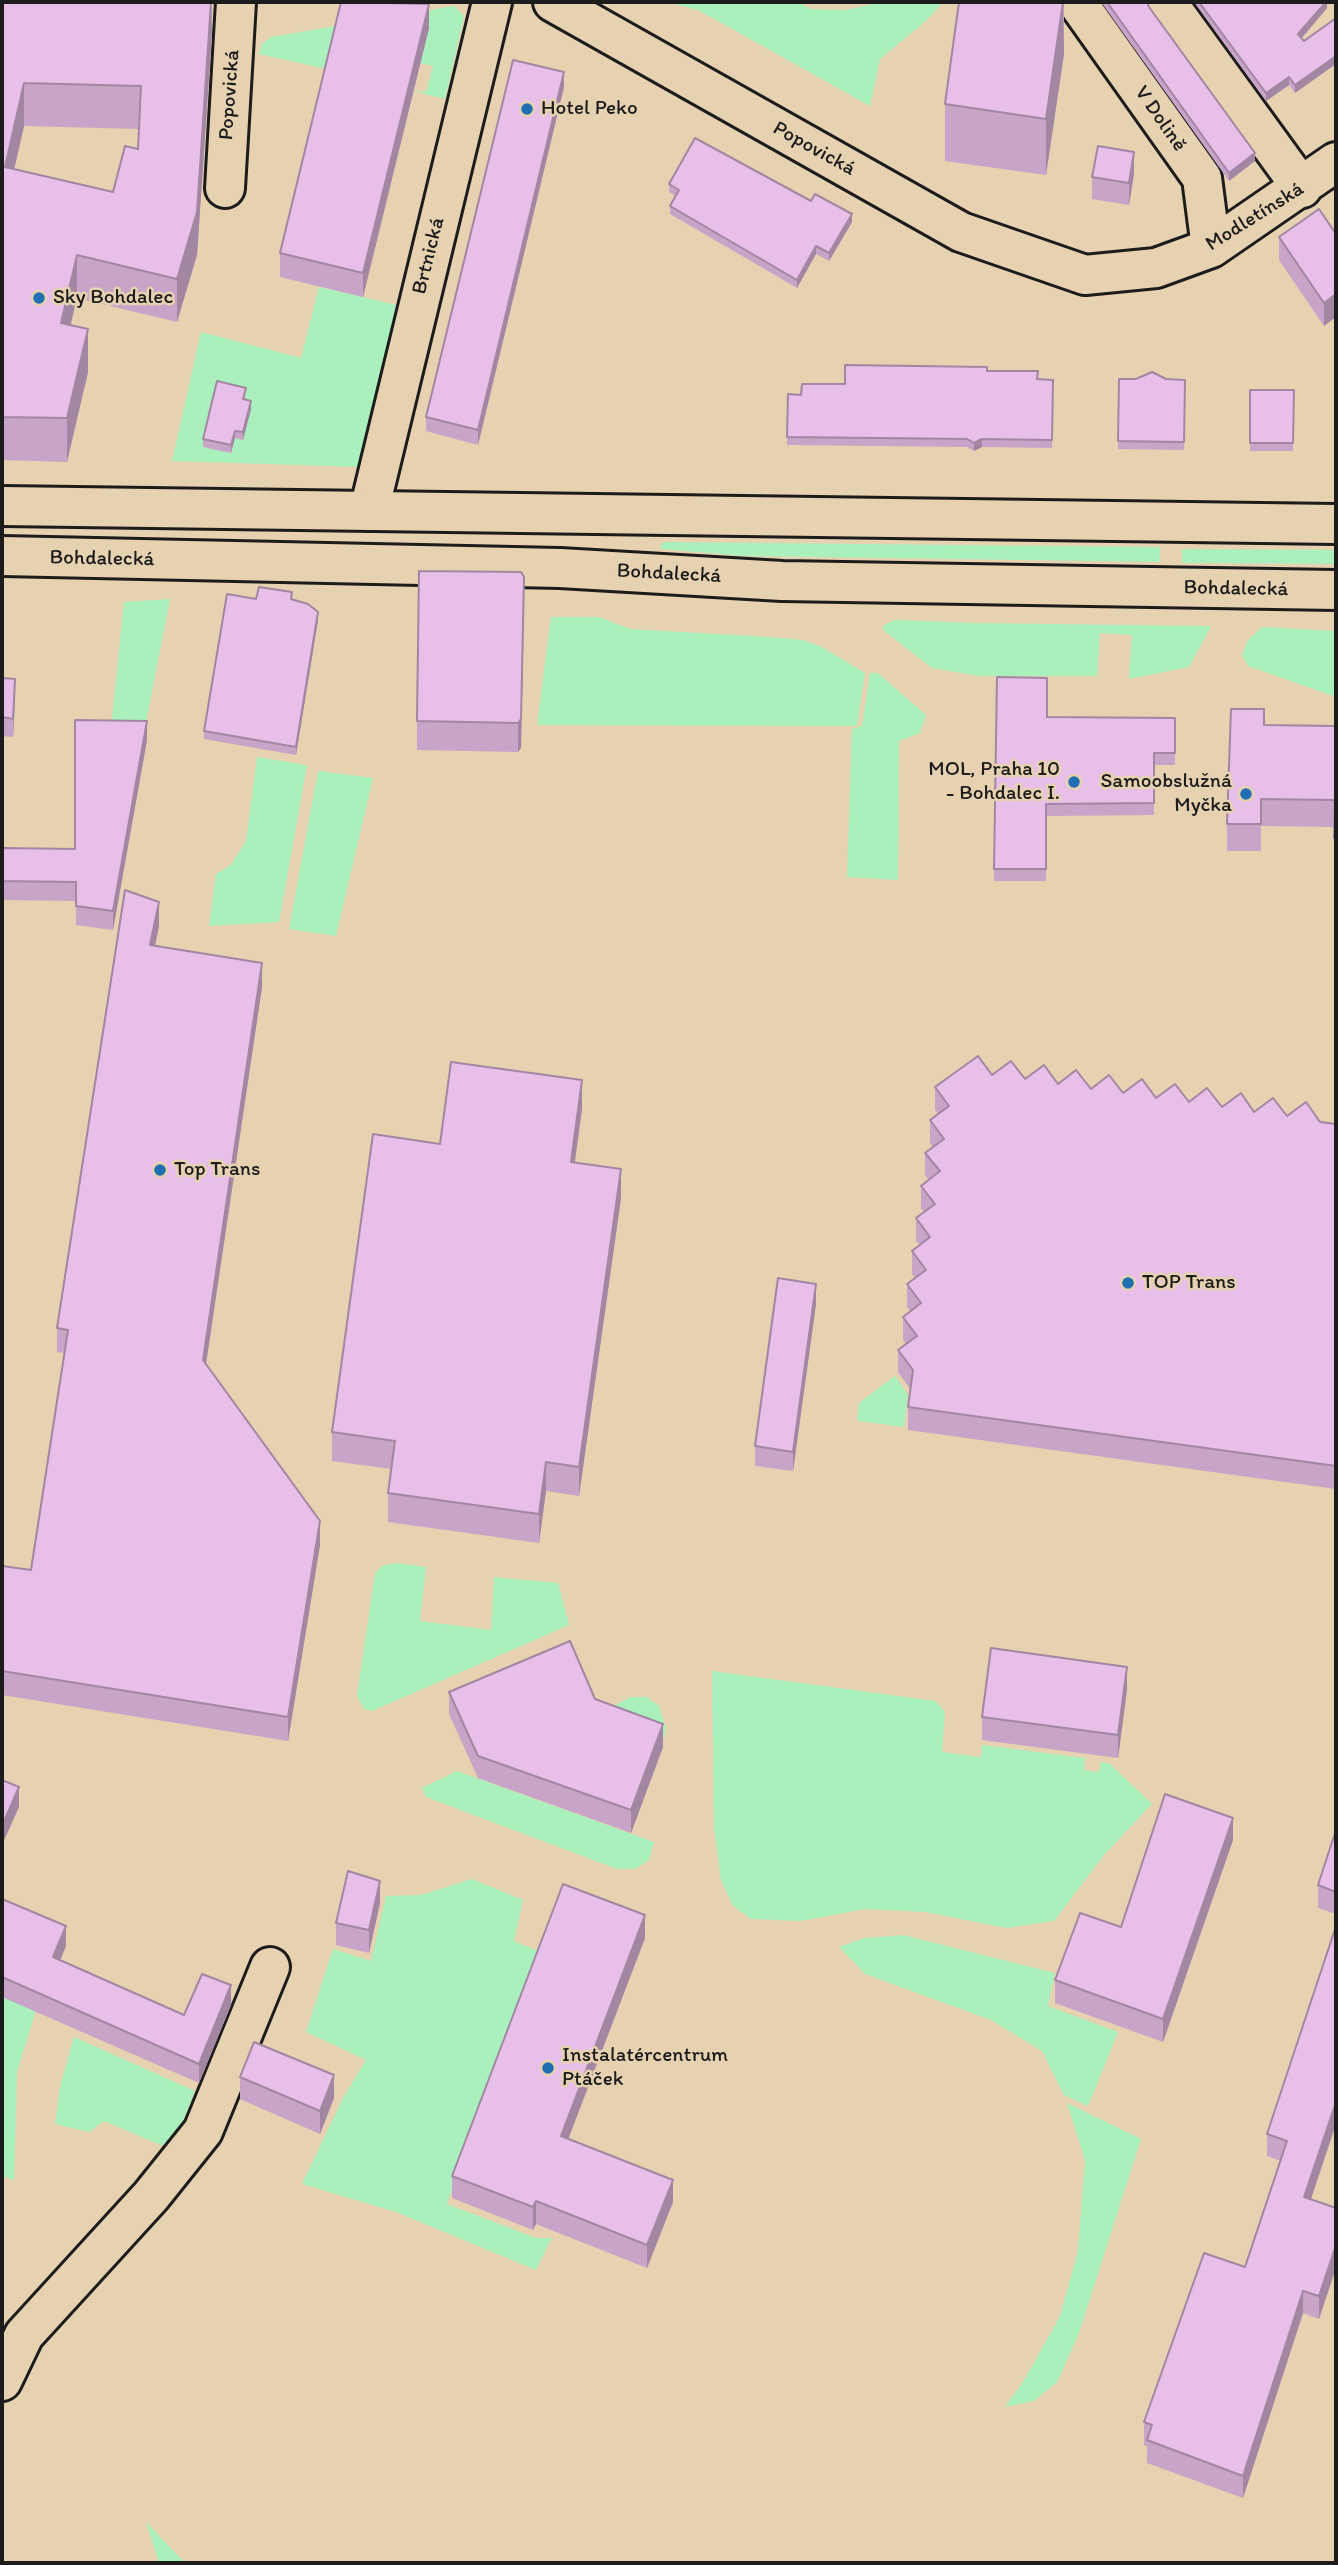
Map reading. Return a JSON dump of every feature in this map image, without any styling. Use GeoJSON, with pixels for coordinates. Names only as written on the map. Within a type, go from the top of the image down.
{"type":"FeatureCollection","features":[{"type":"Feature","properties":{"kind":"main road","name":"Popovická"},"geometry":{"type":"LineString","coordinates":[[225,188],[236,2]]}},
{"type":"Feature","properties":{"kind":"main road","name":"Brtnická"},"geometry":{"type":"LineString","coordinates":[[369,511],[492,2]]}},
{"type":"Feature","properties":{"kind":"main road","name":"Popovická"},"geometry":{"type":"LineString","coordinates":[[553,2],[961,232],[1085,275]]}},
{"type":"Feature","properties":{"kind":"main road","name":"V Dolině"},"geometry":{"type":"LineString","coordinates":[[1077,2],[1202,177],[1211,248]]}},
{"type":"Feature","properties":{"kind":"main road"},"geometry":{"type":"LineString","coordinates":[[1167,2],[1302,188]]}},
{"type":"Feature","properties":{"kind":"main road","name":"Modletínská"},"geometry":{"type":"LineString","coordinates":[[1085,275],[1156,268],[1211,248],[1302,188],[1336,162]]}},
{"type":"Feature","properties":{"kind":"main road"},"geometry":{"type":"LineString","coordinates":[[2,506],[1336,524]]}},
{"type":"Feature","properties":{"kind":"main road","name":"Bohdalecká"},"geometry":{"type":"LineString","coordinates":[[2,556],[560,568],[795,581],[1336,590]]}},
{"type":"Feature","properties":{"kind":"main road"},"geometry":{"type":"LineString","coordinates":[[2,2381],[24,2335],[151,2196],[203,2131],[270,1968]]}},
{"type":"Feature","properties":{"kind":"green space"},"geometry":{"type":"Polygon","coordinates":[[[667,2],[799,2],[810,9],[845,10],[883,2],[943,2],[927,20],[880,59],[870,106],[698,10],[667,2]]]}},
{"type":"Feature","properties":{"kind":"green space"},"geometry":{"type":"Polygon","coordinates":[[[454,6],[464,16],[445,99],[413,91],[426,92],[433,66],[420,63],[331,70],[259,54],[262,44],[271,37],[454,6]]]}},
{"type":"Feature","properties":{"kind":"green space"},"geometry":{"type":"Polygon","coordinates":[[[319,287],[397,305],[361,467],[172,461],[201,332],[301,358],[319,287]],[[219,382],[203,447],[231,453],[235,438],[243,440],[226,391],[228,383],[219,382]]]}},
{"type":"Feature","properties":{"kind":"green space"},"geometry":{"type":"Polygon","coordinates":[[[664,542],[1160,547],[1160,562],[743,556],[662,549],[660,546],[664,542]]]}},
{"type":"Feature","properties":{"kind":"green space"},"geometry":{"type":"Polygon","coordinates":[[[1182,549],[1336,550],[1336,564],[1182,563],[1182,549]]]}},
{"type":"Feature","properties":{"kind":"green space"},"geometry":{"type":"Polygon","coordinates":[[[170,599],[145,727],[111,727],[124,602],[170,599]]]}},
{"type":"Feature","properties":{"kind":"green space"},"geometry":{"type":"Polygon","coordinates":[[[551,617],[599,617],[630,629],[803,640],[822,647],[865,673],[857,726],[537,725],[551,617]]]}},
{"type":"Feature","properties":{"kind":"green space"},"geometry":{"type":"Polygon","coordinates":[[[895,620],[1211,626],[1189,667],[1129,679],[1132,635],[1100,633],[1097,676],[979,676],[932,668],[883,630],[884,625],[895,620]]]}},
{"type":"Feature","properties":{"kind":"green space"},"geometry":{"type":"Polygon","coordinates":[[[1262,627],[1336,631],[1336,697],[1248,666],[1242,655],[1248,640],[1262,627]]]}},
{"type":"Feature","properties":{"kind":"green space"},"geometry":{"type":"Polygon","coordinates":[[[870,673],[878,673],[926,715],[920,733],[899,741],[898,880],[847,877],[852,729],[862,726],[870,673]]]}},
{"type":"Feature","properties":{"kind":"green space"},"geometry":{"type":"Polygon","coordinates":[[[257,757],[307,765],[279,922],[209,926],[216,874],[230,866],[246,841],[257,757]]]}},
{"type":"Feature","properties":{"kind":"green space"},"geometry":{"type":"Polygon","coordinates":[[[318,771],[373,778],[336,936],[289,929],[318,771]]]}},
{"type":"Feature","properties":{"kind":"green space"},"geometry":{"type":"Polygon","coordinates":[[[895,1376],[908,1395],[904,1427],[857,1421],[859,1403],[895,1376]]]}},
{"type":"Feature","properties":{"kind":"green space"},"geometry":{"type":"Polygon","coordinates":[[[398,1563],[426,1567],[420,1621],[491,1630],[494,1577],[558,1583],[569,1625],[372,1711],[364,1709],[357,1696],[375,1573],[384,1565],[398,1563]]]}},
{"type":"Feature","properties":{"kind":"green space"},"geometry":{"type":"Polygon","coordinates":[[[712,1671],[936,1701],[945,1712],[942,1752],[981,1757],[982,1745],[1085,1758],[1084,1770],[1099,1772],[1101,1762],[1110,1764],[1152,1804],[1104,1855],[1054,1921],[1007,1928],[925,1912],[865,1909],[801,1921],[751,1919],[733,1906],[721,1880],[714,1828],[712,1671]]]}},
{"type":"Feature","properties":{"kind":"green space"},"geometry":{"type":"Polygon","coordinates":[[[631,1697],[647,1697],[659,1706],[666,1728],[663,1741],[599,1713],[631,1697]]]}},
{"type":"Feature","properties":{"kind":"green space"},"geometry":{"type":"Polygon","coordinates":[[[457,1771],[654,1842],[649,1860],[635,1869],[617,1869],[426,1797],[422,1788],[457,1771]]]}},
{"type":"Feature","properties":{"kind":"green space"},"geometry":{"type":"Polygon","coordinates":[[[472,1879],[523,1900],[514,1941],[538,1951],[447,2204],[536,2238],[552,2238],[536,2270],[396,2212],[302,2184],[343,2098],[366,2060],[306,2032],[333,1949],[371,1961],[386,1896],[421,1895],[472,1879]]]}},
{"type":"Feature","properties":{"kind":"green space"},"geometry":{"type":"Polygon","coordinates":[[[903,1935],[1055,1973],[1048,2006],[1118,2032],[1088,2106],[1064,2095],[1042,2051],[991,2020],[865,1974],[839,1947],[865,1938],[903,1935]]]}},
{"type":"Feature","properties":{"kind":"green space"},"geometry":{"type":"Polygon","coordinates":[[[2,1995],[36,2010],[17,2072],[14,2180],[2,2176],[2,1995]]]}},
{"type":"Feature","properties":{"kind":"green space"},"geometry":{"type":"Polygon","coordinates":[[[74,2037],[195,2091],[183,2121],[163,2146],[104,2121],[89,2132],[55,2124],[60,2087],[74,2037]]]}},
{"type":"Feature","properties":{"kind":"green space"},"geometry":{"type":"Polygon","coordinates":[[[1067,2103],[1141,2139],[1079,2333],[1057,2382],[1034,2401],[1005,2407],[1023,2382],[1060,2316],[1078,2251],[1085,2160],[1067,2103]]]}},
{"type":"Feature","properties":{"kind":"green space"},"geometry":{"type":"Polygon","coordinates":[[[146,2522],[185,2563],[159,2563],[146,2522]]]}},
{"type":"Feature","properties":{"kind":"building"},"geometry":{"type":"Polygon","coordinates":[[[2,2],[211,2],[197,212],[177,279],[77,255],[61,323],[88,329],[67,418],[2,417],[2,2]],[[24,83],[5,167],[113,192],[125,146],[138,149],[141,86],[24,83]]]}},
{"type":"Feature","properties":{"kind":"building"},"geometry":{"type":"Polygon","coordinates":[[[341,2],[429,4],[363,273],[280,253],[341,2]]]}},
{"type":"Feature","properties":{"kind":"building"},"geometry":{"type":"Polygon","coordinates":[[[959,2],[1063,2],[1046,119],[945,104],[959,2]]]}},
{"type":"Feature","properties":{"kind":"building"},"geometry":{"type":"Polygon","coordinates":[[[1107,2],[1147,2],[1255,153],[1229,173],[1107,2]]]}},
{"type":"Feature","properties":{"kind":"building"},"geometry":{"type":"Polygon","coordinates":[[[1199,2],[1326,2],[1298,34],[1304,41],[1336,18],[1336,56],[1295,85],[1289,77],[1266,93],[1199,2]]]}},
{"type":"Feature","properties":{"kind":"building"},"geometry":{"type":"Polygon","coordinates":[[[513,60],[564,72],[478,430],[426,417],[513,60]]]}},
{"type":"Feature","properties":{"kind":"building"},"geometry":{"type":"Polygon","coordinates":[[[695,138],[811,201],[815,194],[852,214],[829,253],[816,246],[797,280],[670,206],[679,190],[669,184],[695,138]]]}},
{"type":"Feature","properties":{"kind":"building"},"geometry":{"type":"Polygon","coordinates":[[[1098,146],[1134,152],[1129,183],[1092,177],[1098,146]]]}},
{"type":"Feature","properties":{"kind":"building"},"geometry":{"type":"Polygon","coordinates":[[[1319,209],[1336,234],[1336,294],[1324,303],[1279,237],[1319,209]]]}},
{"type":"Feature","properties":{"kind":"building"},"geometry":{"type":"Polygon","coordinates":[[[845,365],[987,367],[987,371],[1038,371],[1037,379],[1053,380],[1052,440],[982,439],[974,443],[967,439],[787,437],[788,394],[801,395],[802,384],[845,384],[845,365]]]}},
{"type":"Feature","properties":{"kind":"building"},"geometry":{"type":"Polygon","coordinates":[[[1152,372],[1166,379],[1185,380],[1184,442],[1118,441],[1119,379],[1136,379],[1152,372]]]}},
{"type":"Feature","properties":{"kind":"building"},"geometry":{"type":"Polygon","coordinates":[[[217,381],[246,388],[243,399],[251,401],[243,432],[235,431],[231,445],[203,439],[217,381]]]}},
{"type":"Feature","properties":{"kind":"building"},"geometry":{"type":"Polygon","coordinates":[[[1250,390],[1294,390],[1293,443],[1250,443],[1250,390]]]}},
{"type":"Feature","properties":{"kind":"building"},"geometry":{"type":"Polygon","coordinates":[[[419,571],[521,572],[524,577],[521,719],[518,723],[417,721],[419,571]]]}},
{"type":"Feature","properties":{"kind":"building"},"geometry":{"type":"Polygon","coordinates":[[[259,587],[292,592],[291,599],[308,604],[318,612],[296,747],[204,731],[227,594],[256,599],[259,587]]]}},
{"type":"Feature","properties":{"kind":"building"},"geometry":{"type":"Polygon","coordinates":[[[997,677],[1047,678],[1047,717],[1175,718],[1175,753],[1154,753],[1154,803],[1046,804],[1046,869],[994,869],[997,677]]]}},
{"type":"Feature","properties":{"kind":"building"},"geometry":{"type":"Polygon","coordinates":[[[2,678],[15,679],[13,719],[2,717],[2,678]]]}},
{"type":"Feature","properties":{"kind":"building"},"geometry":{"type":"Polygon","coordinates":[[[1231,709],[1264,709],[1264,725],[1336,726],[1336,838],[1335,800],[1261,799],[1261,824],[1227,824],[1231,709]]]}},
{"type":"Feature","properties":{"kind":"building"},"geometry":{"type":"Polygon","coordinates":[[[75,720],[147,721],[113,911],[76,906],[76,882],[2,881],[2,848],[75,849],[75,720]]]}},
{"type":"Feature","properties":{"kind":"building","name":"Top Trans"},"geometry":{"type":"Polygon","coordinates":[[[125,890],[159,902],[150,945],[262,963],[203,1360],[320,1521],[288,1717],[2,1671],[2,1566],[31,1570],[68,1330],[57,1328],[125,890]]]}},
{"type":"Feature","properties":{"kind":"building","name":"TOP Trans"},"geometry":{"type":"Polygon","coordinates":[[[978,1056],[992,1075],[1011,1061],[1025,1079],[1044,1065],[1058,1084],[1076,1070],[1091,1089],[1109,1075],[1123,1093],[1142,1079],[1156,1098],[1175,1084],[1189,1102],[1207,1088],[1222,1107],[1241,1093],[1254,1112],[1273,1098],[1287,1116],[1306,1102],[1320,1122],[1336,1124],[1336,1466],[908,1407],[913,1370],[898,1350],[917,1336],[903,1317],[921,1303],[907,1284],[926,1270],[912,1251],[930,1237],[916,1218],[935,1204],[921,1186],[940,1171],[925,1153],[944,1139],[930,1120],[949,1106],[935,1087],[978,1056]]]}},
{"type":"Feature","properties":{"kind":"building"},"geometry":{"type":"Polygon","coordinates":[[[451,1062],[582,1080],[571,1162],[621,1169],[579,1467],[546,1462],[539,1514],[388,1493],[395,1441],[332,1432],[373,1134],[440,1144],[451,1062]]]}},
{"type":"Feature","properties":{"kind":"building"},"geometry":{"type":"Polygon","coordinates":[[[778,1278],[816,1284],[793,1452],[755,1446],[778,1278]]]}},
{"type":"Feature","properties":{"kind":"building"},"geometry":{"type":"Polygon","coordinates":[[[570,1641],[595,1699],[663,1724],[631,1810],[478,1756],[449,1692],[570,1641]]]}},
{"type":"Feature","properties":{"kind":"building"},"geometry":{"type":"Polygon","coordinates":[[[991,1648],[1127,1667],[1118,1735],[982,1717],[991,1648]]]}},
{"type":"Feature","properties":{"kind":"building"},"geometry":{"type":"Polygon","coordinates":[[[2,1780],[19,1787],[2,1826],[2,1780]]]}},
{"type":"Feature","properties":{"kind":"building"},"geometry":{"type":"Polygon","coordinates":[[[1165,1794],[1233,1818],[1163,2019],[1055,1980],[1080,1913],[1121,1927],[1165,1794]]]}},
{"type":"Feature","properties":{"kind":"building"},"geometry":{"type":"Polygon","coordinates":[[[1336,1830],[1336,1892],[1318,1885],[1336,1830]]]}},
{"type":"Feature","properties":{"kind":"building"},"geometry":{"type":"Polygon","coordinates":[[[348,1871],[380,1881],[369,1930],[336,1923],[348,1871]]]}},
{"type":"Feature","properties":{"kind":"building","name":"Instalatércentrum Ptáček"},"geometry":{"type":"Polygon","coordinates":[[[563,1884],[645,1915],[561,2136],[673,2180],[647,2245],[536,2201],[533,2207],[452,2176],[563,1884]]]}},
{"type":"Feature","properties":{"kind":"building"},"geometry":{"type":"Polygon","coordinates":[[[2,1899],[66,1926],[53,1957],[184,2015],[202,1974],[231,1985],[199,2064],[2,1977],[2,1899]]]}},
{"type":"Feature","properties":{"kind":"building"},"geometry":{"type":"Polygon","coordinates":[[[1336,1926],[1336,2102],[1304,2197],[1336,2208],[1336,2245],[1319,2296],[1303,2291],[1243,2476],[1147,2440],[1152,2425],[1144,2422],[1204,2253],[1245,2267],[1287,2141],[1267,2134],[1336,1926]]]}},
{"type":"Feature","properties":{"kind":"building"},"geometry":{"type":"Polygon","coordinates":[[[254,2042],[334,2075],[320,2111],[240,2077],[254,2042]]]}},
{"type":"Feature","properties":{"kind":"place","name":"Hotel Peko"},"geometry":{"type":"Point","coordinates":[527,109]}},
{"type":"Feature","properties":{"kind":"place","name":"Sky Bohdalec"},"geometry":{"type":"Point","coordinates":[39,298]}},
{"type":"Feature","properties":{"kind":"place","name":"MOL, Praha 10 - Bohdalec I."},"geometry":{"type":"Point","coordinates":[1074,782]}},
{"type":"Feature","properties":{"kind":"place","name":"Samoobslužná Myčka"},"geometry":{"type":"Point","coordinates":[1246,794]}},
{"type":"Feature","properties":{"kind":"place","name":"Top Trans"},"geometry":{"type":"Point","coordinates":[160,1170]}},
{"type":"Feature","properties":{"kind":"place","name":"TOP Trans"},"geometry":{"type":"Point","coordinates":[1128,1283]}},
{"type":"Feature","properties":{"kind":"place","name":"Instalatércentrum Ptáček"},"geometry":{"type":"Point","coordinates":[548,2068]}}]}
